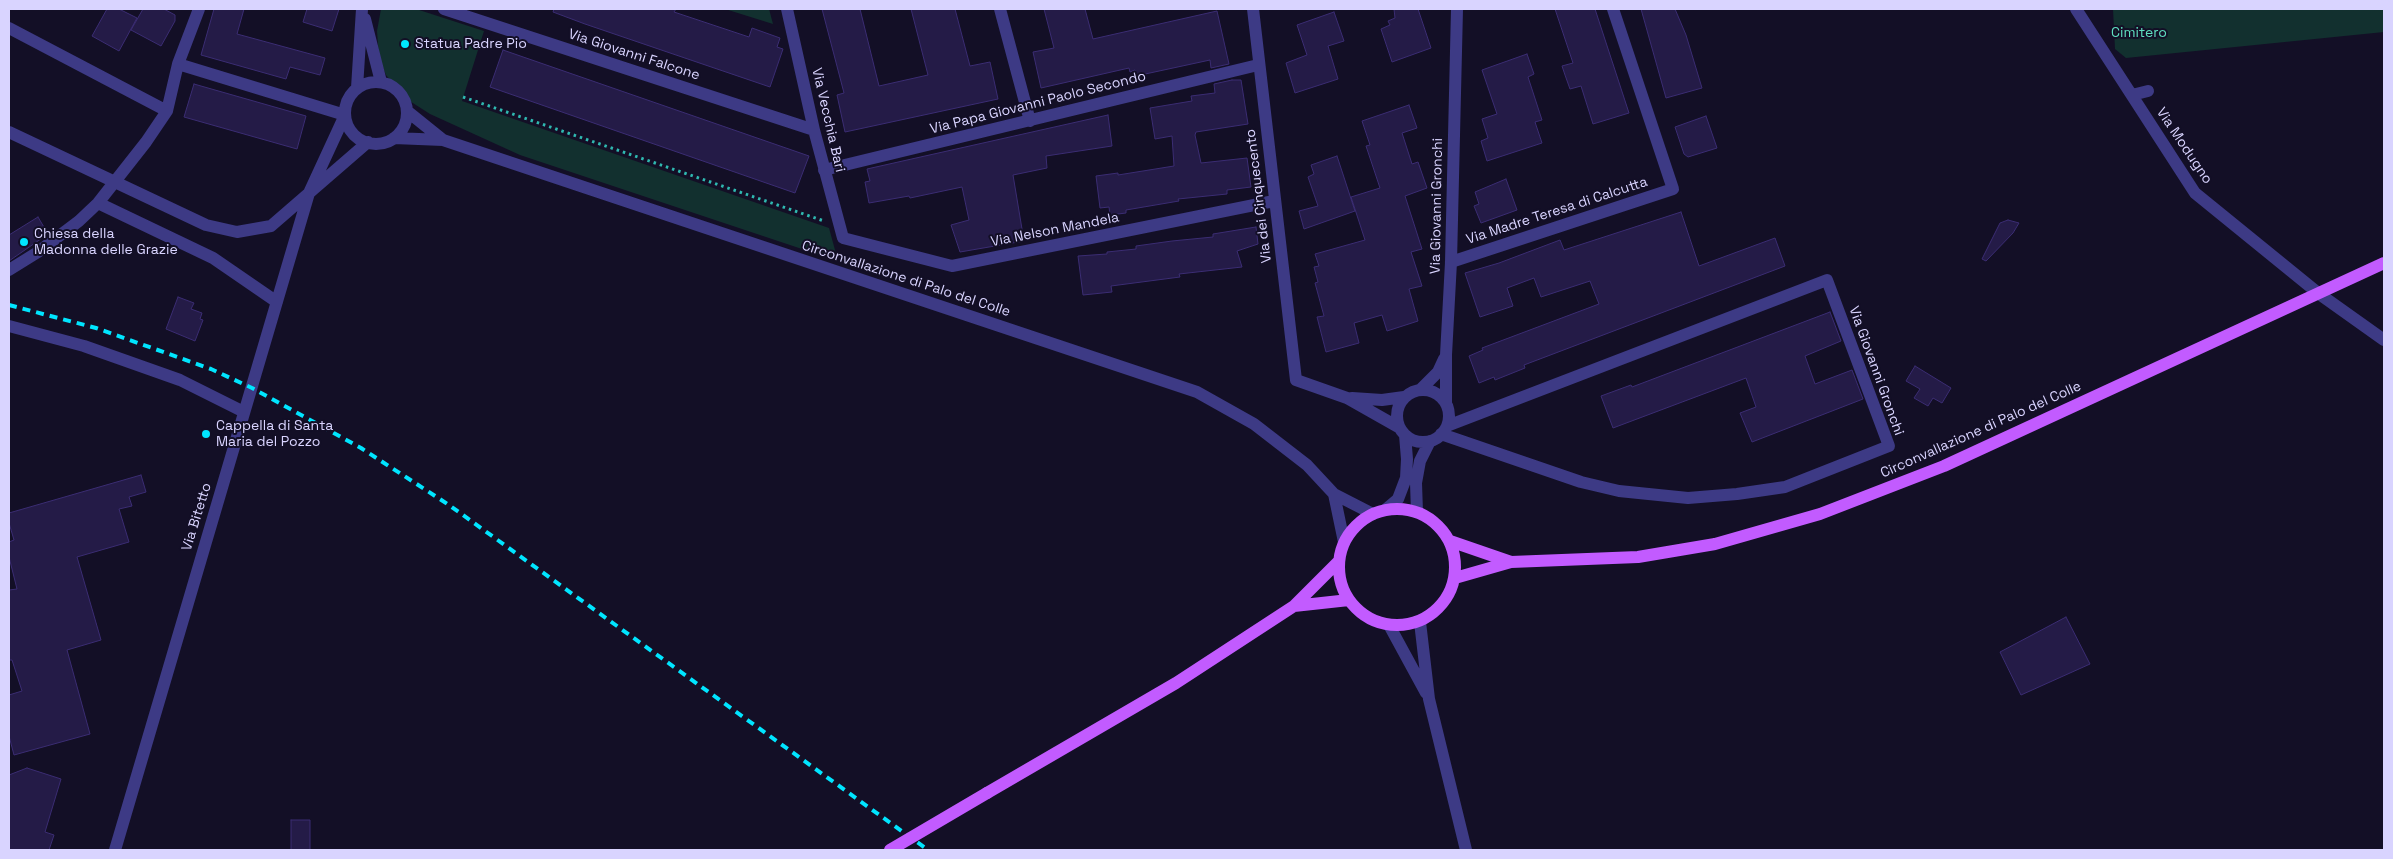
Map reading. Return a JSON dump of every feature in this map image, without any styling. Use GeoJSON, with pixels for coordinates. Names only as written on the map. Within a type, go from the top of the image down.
{"type":"FeatureCollection","features":[{"type":"Feature","properties":{"kind":"main road","name":"Circonvallazione di Palo del Colle"},"geometry":{"type":"LineString","coordinates":[[1511,562],[1638,557],[1715,544],[1820,514],[1944,466],[2384,263]]}},
{"type":"Feature","properties":{"kind":"main road"},"geometry":{"type":"LineString","coordinates":[[1406,509],[1417,512],[1430,518],[1442,528],[1450,541],[1456,559],[1455,578],[1448,596],[1436,611],[1420,622],[1405,626],[1373,621],[1360,612],[1349,600],[1340,582],[1339,562],[1344,542],[1351,530],[1379,512],[1406,509]]}},
{"type":"Feature","properties":{"kind":"main road"},"geometry":{"type":"LineString","coordinates":[[1450,541],[1511,562]]}},
{"type":"Feature","properties":{"kind":"main road"},"geometry":{"type":"LineString","coordinates":[[890,850],[1176,683],[1294,606],[1339,562]]}},
{"type":"Feature","properties":{"kind":"main road"},"geometry":{"type":"LineString","coordinates":[[1455,578],[1511,562]]}},
{"type":"Feature","properties":{"kind":"main road"},"geometry":{"type":"LineString","coordinates":[[1294,606],[1349,600]]}},
{"type":"Feature","properties":{"kind":"street"},"geometry":{"type":"LineString","coordinates":[[9,270],[38,252],[79,222],[98,203],[168,111],[178,64],[199,9]]}},
{"type":"Feature","properties":{"kind":"street"},"geometry":{"type":"LineString","coordinates":[[363,9],[381,82]]}},
{"type":"Feature","properties":{"kind":"street"},"geometry":{"type":"LineString","coordinates":[[357,88],[363,9]]}},
{"type":"Feature","properties":{"kind":"street","name":"Via Giovanni Falcone"},"geometry":{"type":"LineString","coordinates":[[444,9],[814,130]]}},
{"type":"Feature","properties":{"kind":"street","name":"Via Vecchia Bari"},"geometry":{"type":"LineString","coordinates":[[787,9],[814,130],[841,232]]}},
{"type":"Feature","properties":{"kind":"street"},"geometry":{"type":"LineString","coordinates":[[1000,9],[1030,121]]}},
{"type":"Feature","properties":{"kind":"street","name":"Via dei Cinquecento"},"geometry":{"type":"LineString","coordinates":[[1253,9],[1296,380],[1347,398]]}},
{"type":"Feature","properties":{"kind":"street","name":"Via Giovanni Gronchi"},"geometry":{"type":"LineString","coordinates":[[1439,434],[1449,414],[1446,403],[1446,355],[1451,262],[1457,9]]}},
{"type":"Feature","properties":{"kind":"street","name":"Via Madre Teresa di Calcutta"},"geometry":{"type":"LineString","coordinates":[[1451,262],[1673,189],[1614,9]]}},
{"type":"Feature","properties":{"kind":"street","name":"Via Modugno"},"geometry":{"type":"LineString","coordinates":[[2076,9],[2195,193],[2318,293],[2384,340]]}},
{"type":"Feature","properties":{"kind":"street"},"geometry":{"type":"LineString","coordinates":[[9,28],[168,111]]}},
{"type":"Feature","properties":{"kind":"street"},"geometry":{"type":"LineString","coordinates":[[178,64],[345,115]]}},
{"type":"Feature","properties":{"kind":"street","name":"Via Papa Giovanni Paolo Secondo"},"geometry":{"type":"LineString","coordinates":[[824,170],[1258,65]]}},
{"type":"Feature","properties":{"kind":"street"},"geometry":{"type":"LineString","coordinates":[[381,82],[396,88],[403,96],[407,111],[404,127],[394,138],[380,144],[368,142],[353,133],[347,124],[345,115],[346,105],[357,88],[365,83],[381,82]]}},
{"type":"Feature","properties":{"kind":"street"},"geometry":{"type":"LineString","coordinates":[[2132,95],[2148,90]]}},
{"type":"Feature","properties":{"kind":"street"},"geometry":{"type":"LineString","coordinates":[[407,111],[443,140]]}},
{"type":"Feature","properties":{"kind":"street","name":"Via Bitetto"},"geometry":{"type":"LineString","coordinates":[[115,850],[309,193],[345,115]]}},
{"type":"Feature","properties":{"kind":"street"},"geometry":{"type":"LineString","coordinates":[[9,132],[206,225],[237,232],[271,226],[368,142]]}},
{"type":"Feature","properties":{"kind":"street"},"geometry":{"type":"LineString","coordinates":[[394,138],[443,140]]}},
{"type":"Feature","properties":{"kind":"street","name":"Circonvallazione di Palo del Colle"},"geometry":{"type":"LineString","coordinates":[[443,140],[1197,392],[1254,424],[1306,465],[1334,494]]}},
{"type":"Feature","properties":{"kind":"street","name":"Via Nelson Mandela"},"geometry":{"type":"LineString","coordinates":[[841,232],[952,266],[1274,201]]}},
{"type":"Feature","properties":{"kind":"street"},"geometry":{"type":"LineString","coordinates":[[98,203],[213,258],[277,302]]}},
{"type":"Feature","properties":{"kind":"street","name":"Via Giovanni Gronchi"},"geometry":{"type":"LineString","coordinates":[[1347,398],[1413,440],[1439,434],[1827,280],[1889,446],[1785,486],[1737,494],[1688,498],[1619,491],[1581,482],[1439,434]]}},
{"type":"Feature","properties":{"kind":"street"},"geometry":{"type":"LineString","coordinates":[[9,326],[84,346],[180,380],[244,412]]}},
{"type":"Feature","properties":{"kind":"street"},"geometry":{"type":"LineString","coordinates":[[1347,398],[1382,400],[1404,397],[1420,390],[1438,372],[1446,355]]}},
{"type":"Feature","properties":{"kind":"street"},"geometry":{"type":"LineString","coordinates":[[1420,390],[1435,392],[1446,403]]}},
{"type":"Feature","properties":{"kind":"street"},"geometry":{"type":"LineString","coordinates":[[1334,494],[1379,512],[1398,499],[1406,478],[1403,432],[1397,412],[1404,397]]}},
{"type":"Feature","properties":{"kind":"street"},"geometry":{"type":"LineString","coordinates":[[1417,512],[1416,483],[1420,461],[1439,434]]}},
{"type":"Feature","properties":{"kind":"street"},"geometry":{"type":"LineString","coordinates":[[1334,494],[1344,542]]}},
{"type":"Feature","properties":{"kind":"street"},"geometry":{"type":"LineString","coordinates":[[1420,622],[1429,699],[1466,850]]}},
{"type":"Feature","properties":{"kind":"street"},"geometry":{"type":"LineString","coordinates":[[1389,625],[1429,699]]}},
{"type":"Feature","properties":{"kind":"path"},"geometry":{"type":"LineString","coordinates":[[463,97],[841,232]]}},
{"type":"Feature","properties":{"kind":"green space"},"geometry":{"type":"Polygon","coordinates":[[[381,9],[416,9],[484,31],[462,101],[829,228],[838,261],[520,155],[430,114],[405,98],[386,75],[379,58],[377,31],[381,9]]]}},
{"type":"Feature","properties":{"kind":"green space"},"geometry":{"type":"Polygon","coordinates":[[[725,9],[769,9],[773,24],[725,9]]]}},
{"type":"Feature","properties":{"kind":"green space","name":"Cimitero"},"geometry":{"type":"Polygon","coordinates":[[[2113,9],[2384,9],[2384,32],[2126,58],[2115,49],[2113,9]]]}},
{"type":"Feature","properties":{"kind":"building"},"geometry":{"type":"Polygon","coordinates":[[[107,9],[119,9],[137,18],[119,51],[92,36],[107,9]]]}},
{"type":"Feature","properties":{"kind":"building"},"geometry":{"type":"Polygon","coordinates":[[[143,9],[164,9],[175,15],[175,21],[161,46],[131,30],[143,9]]]}},
{"type":"Feature","properties":{"kind":"building"},"geometry":{"type":"Polygon","coordinates":[[[214,9],[244,9],[237,34],[325,58],[320,75],[290,67],[286,79],[201,55],[214,9]]]}},
{"type":"Feature","properties":{"kind":"building"},"geometry":{"type":"Polygon","coordinates":[[[307,9],[339,9],[332,31],[303,22],[307,9]]]}},
{"type":"Feature","properties":{"kind":"building"},"geometry":{"type":"Polygon","coordinates":[[[554,9],[676,9],[674,12],[749,37],[752,28],[780,38],[777,47],[783,49],[770,87],[585,24],[553,12],[554,9]]]}},
{"type":"Feature","properties":{"kind":"building"},"geometry":{"type":"Polygon","coordinates":[[[822,9],[860,9],[879,86],[928,75],[911,9],[955,9],[970,66],[990,62],[998,99],[845,132],[837,95],[844,93],[822,9]]]}},
{"type":"Feature","properties":{"kind":"building"},"geometry":{"type":"Polygon","coordinates":[[[1044,9],[1085,9],[1093,39],[1217,11],[1229,64],[1211,68],[1210,60],[1136,76],[1135,70],[1130,72],[1129,68],[1041,88],[1033,52],[1054,48],[1044,9]]]}},
{"type":"Feature","properties":{"kind":"building"},"geometry":{"type":"Polygon","coordinates":[[[1394,9],[1418,9],[1431,48],[1392,62],[1381,29],[1390,25],[1388,21],[1395,18],[1394,9]]]}},
{"type":"Feature","properties":{"kind":"building"},"geometry":{"type":"Polygon","coordinates":[[[1555,9],[1595,9],[1629,113],[1593,124],[1581,86],[1570,89],[1562,66],[1573,63],[1555,9]]]}},
{"type":"Feature","properties":{"kind":"building"},"geometry":{"type":"Polygon","coordinates":[[[1641,9],[1675,9],[1686,35],[1702,88],[1666,98],[1641,9]]]}},
{"type":"Feature","properties":{"kind":"building"},"geometry":{"type":"Polygon","coordinates":[[[1334,12],[1344,41],[1328,46],[1338,79],[1295,93],[1286,63],[1307,55],[1297,25],[1334,12]]]}},
{"type":"Feature","properties":{"kind":"building"},"geometry":{"type":"Polygon","coordinates":[[[503,50],[809,156],[795,193],[490,87],[503,50]]]}},
{"type":"Feature","properties":{"kind":"building"},"geometry":{"type":"Polygon","coordinates":[[[1527,54],[1534,74],[1528,77],[1542,120],[1535,122],[1542,143],[1487,161],[1481,141],[1488,138],[1482,119],[1497,114],[1482,70],[1527,54]]]}},
{"type":"Feature","properties":{"kind":"building"},"geometry":{"type":"Polygon","coordinates":[[[1241,80],[1248,124],[1196,132],[1195,135],[1201,163],[1247,158],[1251,187],[1227,190],[1227,194],[1178,199],[1179,201],[1126,210],[1126,213],[1110,215],[1109,207],[1100,208],[1096,176],[1118,173],[1118,175],[1174,166],[1172,136],[1155,139],[1150,108],[1192,101],[1191,96],[1215,93],[1214,84],[1241,80]]]}},
{"type":"Feature","properties":{"kind":"building"},"geometry":{"type":"Polygon","coordinates":[[[194,84],[306,116],[297,149],[184,117],[194,84]]]}},
{"type":"Feature","properties":{"kind":"building"},"geometry":{"type":"Polygon","coordinates":[[[1409,105],[1417,128],[1402,133],[1412,164],[1418,162],[1427,188],[1405,196],[1422,249],[1411,252],[1422,286],[1409,289],[1418,321],[1387,331],[1382,315],[1354,323],[1359,343],[1326,352],[1317,317],[1324,316],[1315,283],[1318,282],[1314,267],[1319,266],[1315,254],[1365,240],[1351,197],[1380,188],[1366,146],[1370,145],[1362,121],[1409,105]]]}},
{"type":"Feature","properties":{"kind":"building"},"geometry":{"type":"Polygon","coordinates":[[[1108,115],[1112,146],[1046,156],[1047,168],[1013,175],[1024,241],[960,252],[951,225],[969,220],[962,187],[910,198],[909,196],[869,203],[865,182],[870,181],[867,169],[1108,115]]]}},
{"type":"Feature","properties":{"kind":"building"},"geometry":{"type":"Polygon","coordinates":[[[1706,116],[1717,148],[1688,157],[1684,154],[1675,127],[1706,116]]]}},
{"type":"Feature","properties":{"kind":"building"},"geometry":{"type":"Polygon","coordinates":[[[1337,156],[1355,211],[1304,229],[1299,211],[1318,206],[1308,177],[1314,174],[1311,165],[1337,156]]]}},
{"type":"Feature","properties":{"kind":"building"},"geometry":{"type":"Polygon","coordinates":[[[1506,179],[1517,210],[1481,223],[1474,206],[1479,204],[1475,192],[1506,179]]]}},
{"type":"Feature","properties":{"kind":"building"},"geometry":{"type":"Polygon","coordinates":[[[1681,212],[1699,266],[1775,238],[1785,266],[1524,365],[1525,368],[1495,380],[1494,377],[1479,383],[1469,356],[1483,350],[1482,348],[1599,304],[1590,281],[1541,297],[1534,278],[1507,288],[1513,306],[1480,317],[1465,273],[1499,263],[1560,240],[1564,250],[1681,212]]]}},
{"type":"Feature","properties":{"kind":"building","name":"Chiesa della Madonna delle Grazie"},"geometry":{"type":"Polygon","coordinates":[[[38,217],[48,234],[9,261],[9,235],[38,217]]]}},
{"type":"Feature","properties":{"kind":"building"},"geometry":{"type":"Polygon","coordinates":[[[2008,220],[2019,223],[2013,233],[1986,261],[1982,259],[2000,223],[2008,220]]]}},
{"type":"Feature","properties":{"kind":"building"},"geometry":{"type":"Polygon","coordinates":[[[1256,227],[1258,244],[1237,251],[1242,267],[1179,274],[1180,277],[1111,286],[1112,292],[1083,295],[1078,256],[1107,254],[1107,252],[1136,249],[1136,246],[1213,237],[1213,234],[1256,227]]]}},
{"type":"Feature","properties":{"kind":"building"},"geometry":{"type":"Polygon","coordinates":[[[178,297],[194,303],[191,309],[202,313],[200,319],[203,320],[195,341],[166,329],[178,297]]]}},
{"type":"Feature","properties":{"kind":"building"},"geometry":{"type":"Polygon","coordinates":[[[1830,312],[1841,341],[1805,356],[1815,384],[1852,370],[1863,399],[1752,442],[1740,413],[1756,407],[1746,378],[1613,428],[1601,396],[1631,385],[1632,387],[1830,312]]]}},
{"type":"Feature","properties":{"kind":"building"},"geometry":{"type":"Polygon","coordinates":[[[1915,366],[1951,388],[1942,403],[1933,398],[1928,406],[1914,398],[1920,389],[1906,381],[1915,366]]]}},
{"type":"Feature","properties":{"kind":"building"},"geometry":{"type":"Polygon","coordinates":[[[141,475],[146,492],[129,497],[132,506],[119,509],[129,542],[77,557],[101,640],[67,650],[90,734],[14,755],[9,736],[9,695],[22,691],[12,660],[9,660],[9,590],[17,589],[9,557],[9,542],[14,540],[9,523],[9,513],[141,475]]]}},
{"type":"Feature","properties":{"kind":"building"},"geometry":{"type":"Polygon","coordinates":[[[2066,617],[2090,664],[2021,695],[2000,652],[2066,617]]]}},
{"type":"Feature","properties":{"kind":"building"},"geometry":{"type":"Polygon","coordinates":[[[27,768],[61,779],[45,832],[54,835],[49,850],[9,850],[9,775],[27,768]]]}},
{"type":"Feature","properties":{"kind":"building"},"geometry":{"type":"Polygon","coordinates":[[[291,820],[310,820],[310,850],[291,850],[291,820]]]}},
{"type":"Feature","properties":{"kind":"railway"},"geometry":{"type":"LineString","coordinates":[[9,305],[96,328],[211,369],[252,388],[361,448],[449,505],[928,850]]}},
{"type":"Feature","properties":{"kind":"place","name":"Statua Padre Pio"},"geometry":{"type":"Point","coordinates":[405,44]}},
{"type":"Feature","properties":{"kind":"place","name":"Chiesa della Madonna delle Grazie"},"geometry":{"type":"Point","coordinates":[24,242]}},
{"type":"Feature","properties":{"kind":"place","name":"Cappella di Santa Maria del Pozzo"},"geometry":{"type":"Point","coordinates":[206,434]}}]}
